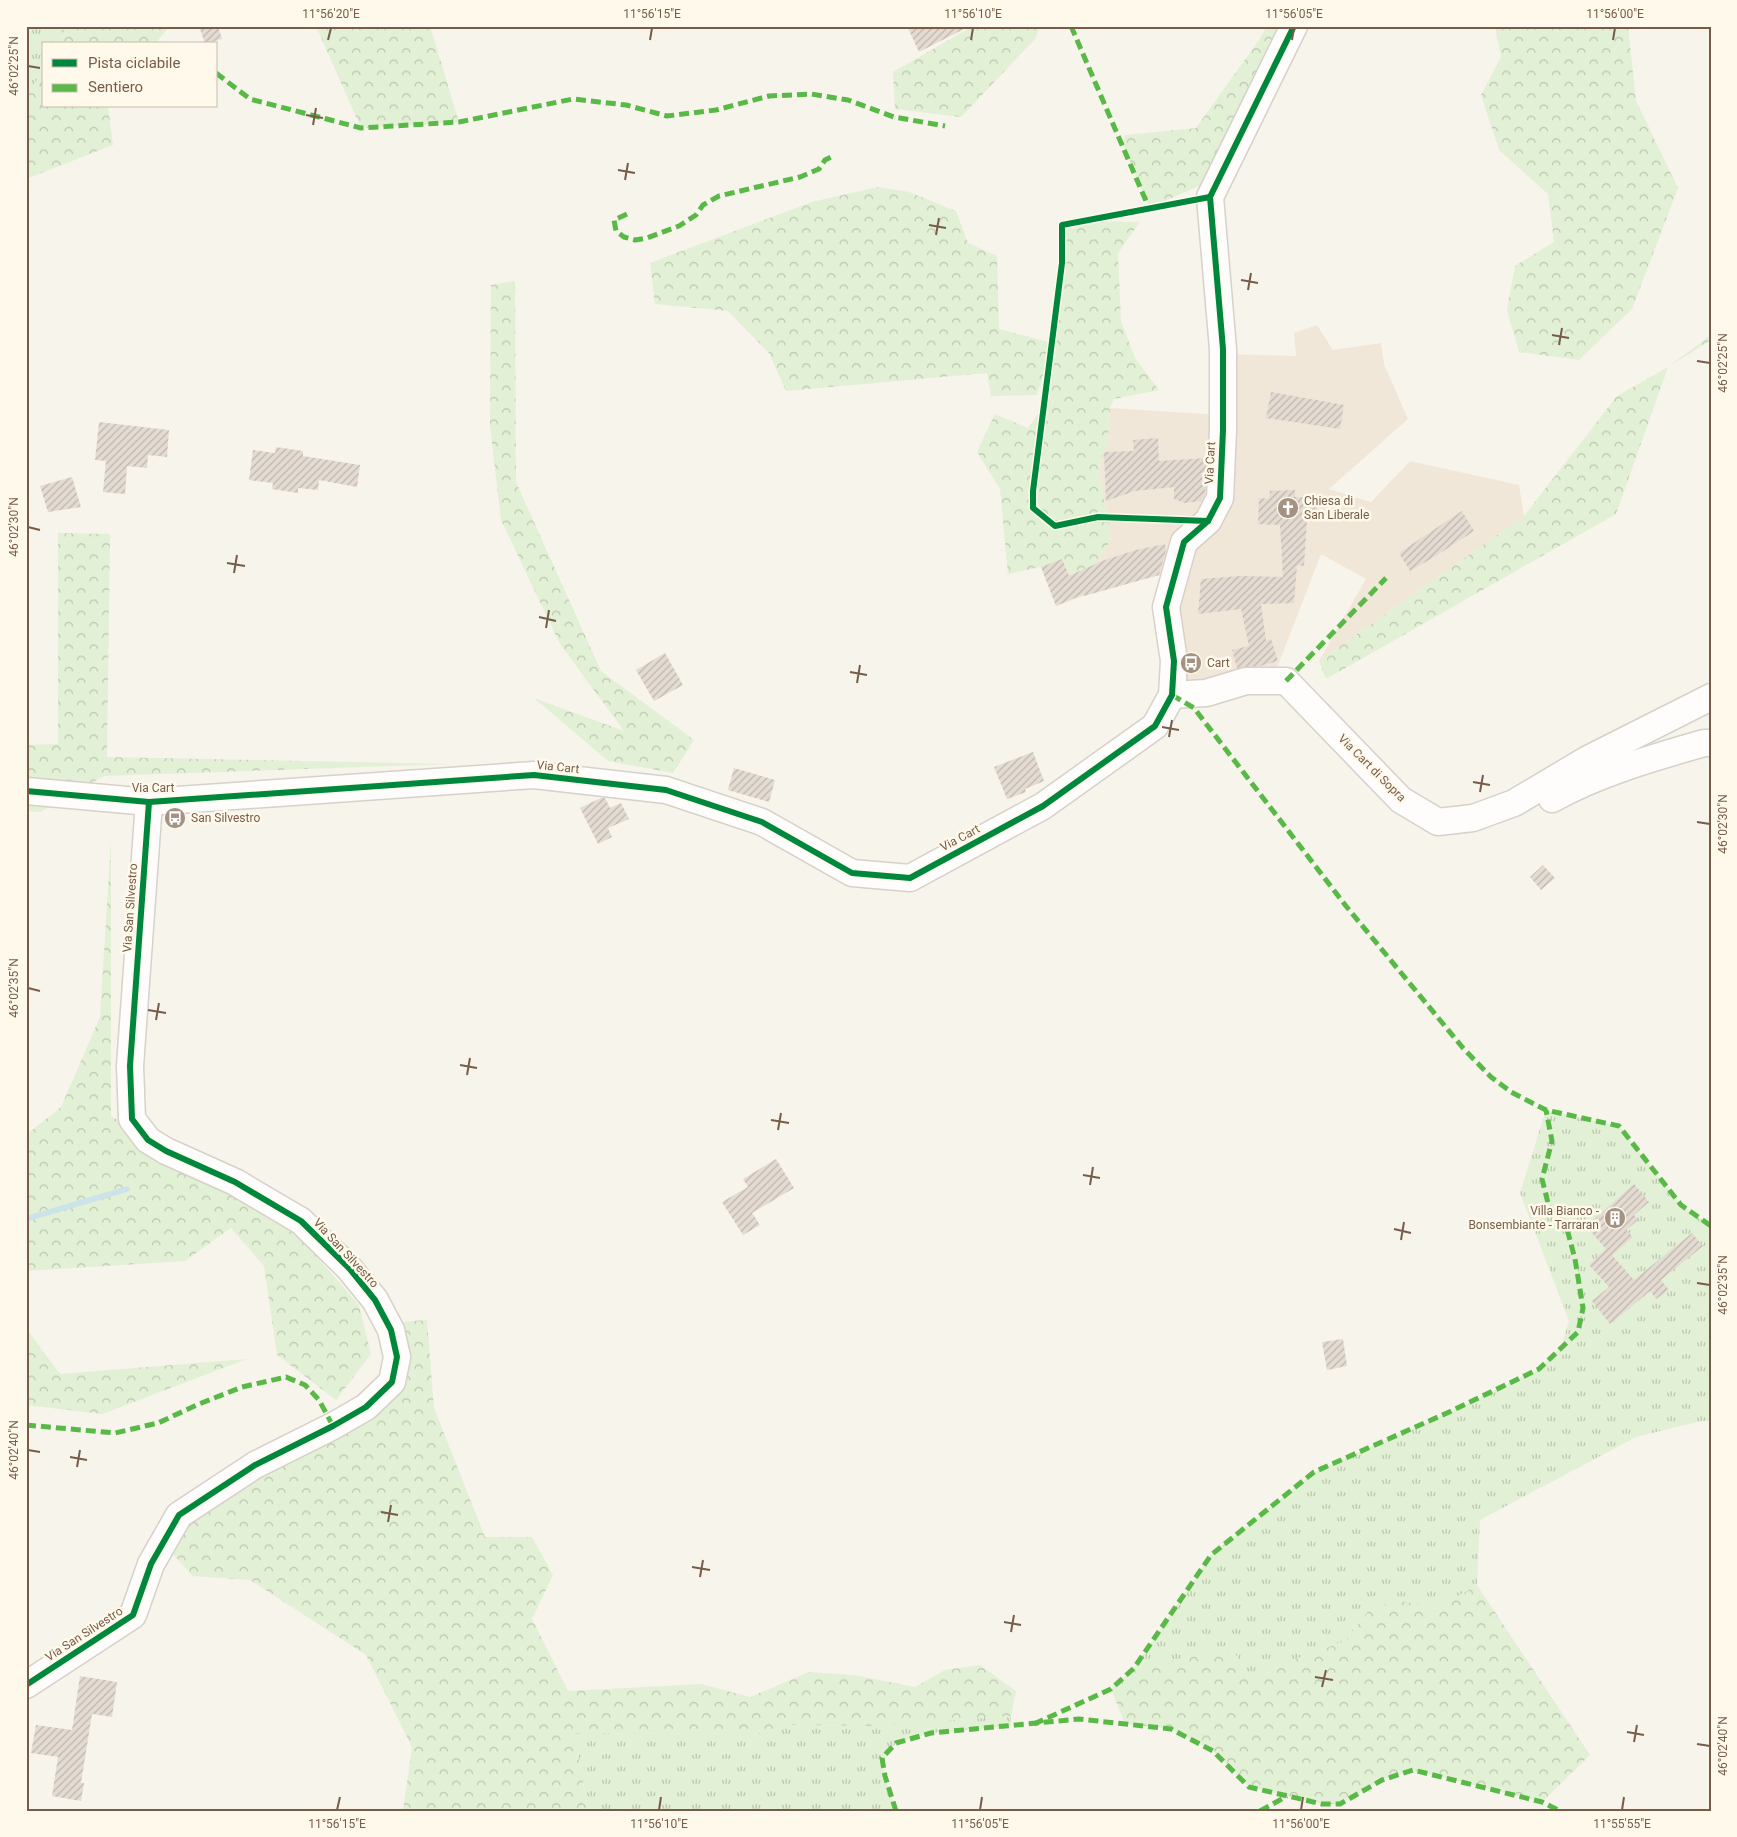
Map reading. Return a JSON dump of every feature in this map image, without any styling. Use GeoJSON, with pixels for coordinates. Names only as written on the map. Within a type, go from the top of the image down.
{"type":"FeatureCollection","features":[{"type":"Feature","properties":{"kind":"street","name":"Via Cart"},"geometry":{"type":"LineString","coordinates":[[26,791],[149,802],[534,775],[666,790],[762,822],[852,873],[910,878],[1043,806],[1155,726],[1172,695],[1174,661],[1166,607],[1184,542],[1208,521],[1220,498],[1223,430],[1223,349],[1210,197],[1294,26]]}},
{"type":"Feature","properties":{"kind":"street","name":"Via Cart di Sopra"},"geometry":{"type":"LineString","coordinates":[[1172,695],[1206,693],[1246,682],[1286,681],[1401,800],[1438,822]]}},
{"type":"Feature","properties":{"kind":"street"},"geometry":{"type":"LineString","coordinates":[[1438,822],[1473,818],[1514,803],[1588,759],[1711,697]]}},
{"type":"Feature","properties":{"kind":"street"},"geometry":{"type":"LineString","coordinates":[[1438,822],[1466,825],[1537,808],[1572,788],[1609,773],[1653,758],[1704,743],[1711,743]]}},
{"type":"Feature","properties":{"kind":"street","name":"Via San Silvestro"},"geometry":{"type":"LineString","coordinates":[[26,1686],[133,1615],[151,1564],[179,1515],[255,1465],[366,1407],[392,1382],[397,1357],[391,1330],[375,1300],[349,1268],[301,1221],[235,1182],[166,1152],[148,1140],[132,1119],[130,1066],[149,802]]}},
{"type":"Feature","properties":{"kind":"shaded area"},"geometry":{"type":"Polygon","coordinates":[[[1317,325],[1333,350],[1381,343],[1384,364],[1408,419],[1329,489],[1371,502],[1410,461],[1519,485],[1524,516],[1319,661],[1366,579],[1321,554],[1272,681],[1172,695],[1170,573],[1089,594],[1056,606],[1041,567],[1062,559],[1107,549],[1111,532],[1098,470],[1108,441],[1110,408],[1223,415],[1223,354],[1296,356],[1294,333],[1317,325]]]}},
{"type":"Feature","properties":{"kind":"green space"},"geometry":{"type":"Polygon","coordinates":[[[26,26],[67,26],[58,42],[42,42],[42,71],[26,99],[26,26]]]}},
{"type":"Feature","properties":{"kind":"green space"},"geometry":{"type":"Polygon","coordinates":[[[67,26],[170,26],[157,42],[58,42],[67,26]]]}},
{"type":"Feature","properties":{"kind":"green space"},"geometry":{"type":"Polygon","coordinates":[[[316,26],[430,26],[459,122],[361,128],[316,26]]]}},
{"type":"Feature","properties":{"kind":"green space"},"geometry":{"type":"Polygon","coordinates":[[[973,26],[1040,26],[1036,38],[961,117],[895,109],[893,72],[973,26]]]}},
{"type":"Feature","properties":{"kind":"green space"},"geometry":{"type":"Polygon","coordinates":[[[1267,26],[1304,26],[1278,77],[1240,168],[1149,208],[1123,144],[1125,135],[1196,128],[1267,26]]]}},
{"type":"Feature","properties":{"kind":"green space"},"geometry":{"type":"Polygon","coordinates":[[[1495,26],[1628,26],[1636,101],[1678,188],[1632,309],[1579,360],[1519,352],[1507,310],[1515,266],[1554,242],[1548,194],[1499,150],[1481,95],[1501,57],[1495,26]]]}},
{"type":"Feature","properties":{"kind":"green space"},"geometry":{"type":"Polygon","coordinates":[[[42,71],[42,108],[108,108],[113,145],[26,179],[26,99],[42,71]]]}},
{"type":"Feature","properties":{"kind":"green space"},"geometry":{"type":"Polygon","coordinates":[[[878,187],[909,192],[956,211],[968,243],[997,256],[999,329],[1052,343],[1062,263],[1062,225],[1087,221],[1140,222],[1118,253],[1121,321],[1135,358],[1159,390],[1114,399],[1110,408],[1108,441],[1098,470],[1111,532],[1107,549],[1093,566],[1076,573],[1041,567],[1008,574],[1000,489],[977,452],[995,414],[1028,428],[1045,405],[1051,348],[1037,395],[991,396],[987,373],[786,391],[769,353],[728,311],[655,304],[650,263],[812,202],[878,187]]]}},
{"type":"Feature","properties":{"kind":"green space"},"geometry":{"type":"Polygon","coordinates":[[[515,281],[516,482],[601,671],[694,740],[673,773],[608,761],[534,698],[624,731],[560,644],[501,520],[490,426],[491,285],[515,281]]]}},
{"type":"Feature","properties":{"kind":"green space"},"geometry":{"type":"Polygon","coordinates":[[[1711,335],[1711,340],[1668,367],[1711,335]]]}},
{"type":"Feature","properties":{"kind":"green space"},"geometry":{"type":"Polygon","coordinates":[[[1668,367],[1616,514],[1326,679],[1319,661],[1524,516],[1617,396],[1668,367]]]}},
{"type":"Feature","properties":{"kind":"green space"},"geometry":{"type":"Polygon","coordinates":[[[58,533],[110,534],[107,757],[450,764],[104,776],[40,812],[26,811],[26,745],[58,744],[58,533]]]}},
{"type":"Feature","properties":{"kind":"green space"},"geometry":{"type":"Polygon","coordinates":[[[111,841],[111,1116],[291,1227],[359,1305],[371,1354],[336,1400],[277,1355],[264,1266],[231,1228],[185,1261],[26,1271],[26,1135],[61,1107],[100,1017],[111,841]]]}},
{"type":"Feature","properties":{"kind":"green space"},"geometry":{"type":"Polygon","coordinates":[[[1546,1110],[1619,1126],[1681,1205],[1711,1226],[1711,1421],[1701,1421],[1636,1437],[1480,1520],[1477,1585],[1436,1609],[1397,1600],[1369,1610],[1345,1641],[1285,1663],[1252,1681],[1232,1649],[1134,1668],[1211,1555],[1314,1472],[1447,1413],[1539,1369],[1561,1347],[1569,1321],[1520,1193],[1546,1110]]]}},
{"type":"Feature","properties":{"kind":"green space"},"geometry":{"type":"Polygon","coordinates":[[[427,1320],[434,1408],[485,1537],[532,1537],[553,1575],[532,1619],[568,1691],[701,1684],[750,1697],[809,1672],[854,1675],[915,1687],[945,1670],[980,1665],[1016,1691],[1011,1716],[873,1726],[788,1725],[756,1734],[575,1733],[588,1811],[403,1811],[412,1747],[366,1655],[250,1580],[193,1576],[170,1551],[185,1519],[399,1387],[399,1322],[427,1320]]]}},
{"type":"Feature","properties":{"kind":"green space"},"geometry":{"type":"Polygon","coordinates":[[[26,1328],[60,1374],[247,1359],[102,1414],[26,1405],[26,1328]]]}},
{"type":"Feature","properties":{"kind":"green space"},"geometry":{"type":"Polygon","coordinates":[[[1477,1585],[1590,1755],[1542,1802],[1413,1770],[1382,1780],[1340,1804],[1322,1804],[1249,1787],[1213,1751],[1171,1729],[1125,1724],[1111,1689],[1134,1668],[1232,1649],[1252,1681],[1285,1663],[1345,1641],[1369,1610],[1397,1600],[1436,1609],[1477,1585]]]}},
{"type":"Feature","properties":{"kind":"green space"},"geometry":{"type":"Polygon","coordinates":[[[1011,1716],[1011,1726],[931,1733],[896,1743],[882,1758],[885,1776],[896,1811],[588,1811],[575,1733],[756,1734],[788,1725],[873,1726],[1011,1716]]]}},
{"type":"Feature","properties":{"kind":"building"},"geometry":{"type":"Polygon","coordinates":[[[199,26],[218,26],[222,39],[204,42],[199,26]]]}},
{"type":"Feature","properties":{"kind":"building"},"geometry":{"type":"Polygon","coordinates":[[[907,26],[970,26],[919,52],[907,26]]]}},
{"type":"Feature","properties":{"kind":"building"},"geometry":{"type":"Polygon","coordinates":[[[1271,392],[1344,405],[1340,429],[1266,418],[1271,392]]]}},
{"type":"Feature","properties":{"kind":"building"},"geometry":{"type":"Polygon","coordinates":[[[99,422],[169,430],[167,457],[148,455],[147,468],[127,466],[125,494],[103,492],[106,461],[95,460],[99,422]]]}},
{"type":"Feature","properties":{"kind":"building"},"geometry":{"type":"Polygon","coordinates":[[[1158,438],[1159,461],[1207,458],[1205,494],[1201,501],[1185,503],[1174,499],[1174,487],[1135,491],[1106,501],[1104,452],[1134,451],[1133,440],[1158,438]]]}},
{"type":"Feature","properties":{"kind":"building"},"geometry":{"type":"Polygon","coordinates":[[[276,447],[303,451],[303,456],[360,465],[357,487],[319,480],[318,490],[298,488],[298,493],[272,489],[273,483],[249,480],[253,450],[275,453],[276,447]]]}},
{"type":"Feature","properties":{"kind":"building"},"geometry":{"type":"Polygon","coordinates":[[[72,477],[81,507],[48,512],[40,486],[72,477]]]}},
{"type":"Feature","properties":{"kind":"building"},"geometry":{"type":"Polygon","coordinates":[[[1295,490],[1295,497],[1318,497],[1316,520],[1307,520],[1304,566],[1297,565],[1294,603],[1261,604],[1266,641],[1271,639],[1278,661],[1260,666],[1237,668],[1232,650],[1249,646],[1241,609],[1198,614],[1201,579],[1240,576],[1283,577],[1280,525],[1258,524],[1259,498],[1269,499],[1270,491],[1295,490]]]}},
{"type":"Feature","properties":{"kind":"building"},"geometry":{"type":"Polygon","coordinates":[[[1462,511],[1474,531],[1410,571],[1399,553],[1462,511]]]}},
{"type":"Feature","properties":{"kind":"building"},"geometry":{"type":"Polygon","coordinates":[[[1165,544],[1166,550],[1159,575],[1084,596],[1084,594],[1056,606],[1041,567],[1062,559],[1069,576],[1102,561],[1136,550],[1165,544]]]}},
{"type":"Feature","properties":{"kind":"building"},"geometry":{"type":"Polygon","coordinates":[[[665,653],[683,685],[654,701],[636,670],[665,653]]]}},
{"type":"Feature","properties":{"kind":"building"},"geometry":{"type":"Polygon","coordinates":[[[1033,752],[1044,781],[1025,789],[1026,792],[1007,799],[994,767],[1033,752]]]}},
{"type":"Feature","properties":{"kind":"building"},"geometry":{"type":"Polygon","coordinates":[[[734,768],[775,780],[769,802],[728,790],[734,768]]]}},
{"type":"Feature","properties":{"kind":"building"},"geometry":{"type":"Polygon","coordinates":[[[605,798],[610,808],[621,803],[629,819],[608,828],[612,837],[598,844],[580,808],[605,798]]]}},
{"type":"Feature","properties":{"kind":"building"},"geometry":{"type":"Polygon","coordinates":[[[1543,865],[1555,878],[1541,890],[1530,877],[1543,865]]]}},
{"type":"Feature","properties":{"kind":"building"},"geometry":{"type":"Polygon","coordinates":[[[776,1159],[794,1188],[752,1213],[760,1225],[743,1235],[722,1202],[748,1187],[743,1179],[776,1159]]]}},
{"type":"Feature","properties":{"kind":"building"},"geometry":{"type":"Polygon","coordinates":[[[1634,1184],[1649,1202],[1634,1215],[1638,1220],[1626,1230],[1633,1237],[1612,1255],[1634,1280],[1692,1233],[1703,1246],[1661,1280],[1669,1290],[1656,1299],[1650,1291],[1610,1324],[1592,1301],[1609,1287],[1589,1265],[1606,1249],[1586,1226],[1634,1184]]]}},
{"type":"Feature","properties":{"kind":"building"},"geometry":{"type":"Polygon","coordinates":[[[1343,1339],[1347,1366],[1327,1370],[1322,1342],[1343,1339]]]}},
{"type":"Feature","properties":{"kind":"building"},"geometry":{"type":"Polygon","coordinates":[[[80,1676],[117,1682],[112,1717],[92,1714],[81,1783],[84,1783],[81,1801],[52,1796],[58,1757],[31,1753],[36,1725],[72,1730],[80,1676]]]}},
{"type":"Feature","properties":{"kind":"waterway"},"geometry":{"type":"LineString","coordinates":[[26,1219],[127,1189]]}},
{"type":"Feature","properties":{"kind":"marked path"},"geometry":{"type":"LineString","coordinates":[[1071,26],[1149,208]]}},
{"type":"Feature","properties":{"kind":"marked path"},"geometry":{"type":"LineString","coordinates":[[218,75],[250,99],[361,128],[459,122],[573,99],[626,105],[667,116],[716,110],[769,96],[811,94],[848,100],[894,117],[945,126]]}},
{"type":"Feature","properties":{"kind":"marked path"},"geometry":{"type":"LineString","coordinates":[[627,214],[614,220],[616,231],[624,237],[635,240],[647,238],[679,226],[696,215],[703,205],[719,196],[800,177],[819,169],[825,160],[835,155]]}},
{"type":"Feature","properties":{"kind":"marked path"},"geometry":{"type":"LineString","coordinates":[[1286,681],[1386,578]]}},
{"type":"Feature","properties":{"kind":"marked path"},"geometry":{"type":"LineString","coordinates":[[1172,695],[1194,708],[1346,906],[1463,1048],[1491,1077],[1511,1092],[1546,1110],[1619,1126],[1681,1205],[1711,1226]]}},
{"type":"Feature","properties":{"kind":"marked path"},"geometry":{"type":"LineString","coordinates":[[1034,1724],[1111,1689],[1134,1668],[1211,1555],[1314,1472],[1447,1413],[1539,1369],[1578,1332],[1583,1308],[1575,1259],[1566,1225],[1549,1207],[1542,1179],[1552,1141],[1546,1110]]}},
{"type":"Feature","properties":{"kind":"marked path"},"geometry":{"type":"LineString","coordinates":[[26,1425],[115,1433],[158,1423],[242,1387],[286,1377],[305,1385],[319,1400],[333,1426]]}},
{"type":"Feature","properties":{"kind":"marked path"},"geometry":{"type":"LineString","coordinates":[[896,1811],[885,1776],[882,1758],[896,1743],[931,1733],[1079,1719],[1171,1729],[1213,1751],[1249,1787],[1322,1804],[1340,1804],[1382,1780],[1413,1770],[1542,1802],[1560,1811]]}},
{"type":"Feature","properties":{"kind":"marked path"},"geometry":{"type":"LineString","coordinates":[[1260,1811],[1287,1796]]}},
{"type":"Feature","properties":{"kind":"cycle path"},"geometry":{"type":"LineString","coordinates":[[26,791],[149,802],[534,775],[666,790],[762,822],[852,873],[910,878],[1043,806],[1155,726],[1172,695],[1174,661],[1166,607],[1184,542],[1208,521],[1220,498],[1223,430],[1223,349],[1210,197],[1294,26]]}},
{"type":"Feature","properties":{"kind":"cycle path"},"geometry":{"type":"LineString","coordinates":[[1208,521],[1098,517],[1055,526],[1033,508],[1033,491],[1062,263],[1062,225],[1210,197]]}},
{"type":"Feature","properties":{"kind":"cycle path"},"geometry":{"type":"LineString","coordinates":[[26,1685],[133,1615],[151,1564],[179,1515],[255,1465],[333,1426],[366,1407],[392,1382],[397,1357],[391,1330],[375,1300],[349,1268],[301,1221],[235,1182],[166,1151],[148,1140],[132,1119],[130,1066],[149,802]]}},
{"type":"Feature","properties":{"kind":"place","name":"Chiesa di San Liberale"},"geometry":{"type":"Point","coordinates":[1288,508]}},
{"type":"Feature","properties":{"kind":"place","name":"Cart"},"geometry":{"type":"Point","coordinates":[1191,663]}},
{"type":"Feature","properties":{"kind":"place","name":"San Silvestro"},"geometry":{"type":"Point","coordinates":[175,818]}},
{"type":"Feature","properties":{"kind":"place","name":"Villa Bianco - Bonsembiante - Tarraran"},"geometry":{"type":"Point","coordinates":[1615,1218]}}]}
